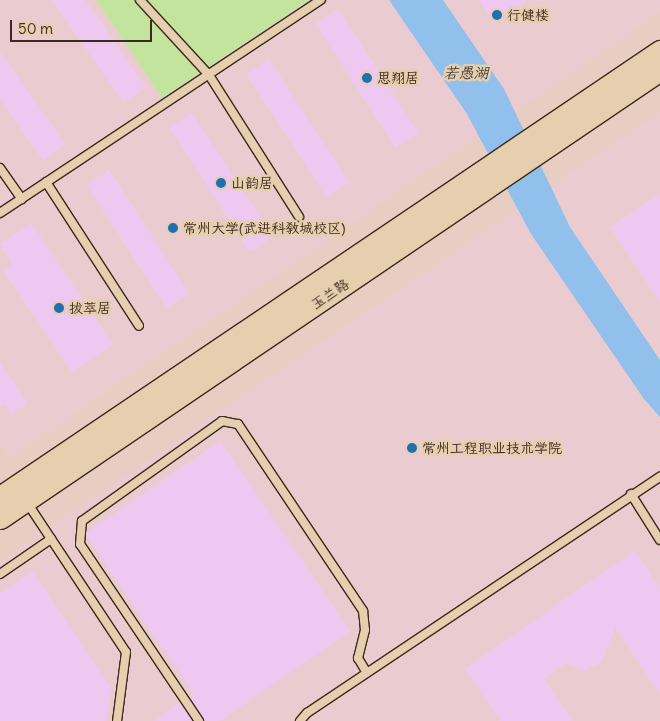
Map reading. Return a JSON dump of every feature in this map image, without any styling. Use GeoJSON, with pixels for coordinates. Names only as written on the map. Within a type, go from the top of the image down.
{"type":"FeatureCollection","features":[{"type":"Feature","properties":{"kind":"street","name":"玉兰路"},"geometry":{"type":"LineString","coordinates":[[542,141],[660,51]]}},
{"type":"Feature","properties":{"kind":"street","name":"玉兰路"},"geometry":{"type":"LineString","coordinates":[[0,497],[542,141],[660,70]]}},
{"type":"Feature","properties":{"kind":"street","name":"玉兰路"},"geometry":{"type":"LineString","coordinates":[[0,518],[490,175]]}},
{"type":"Feature","properties":{"kind":"lane"},"geometry":{"type":"LineString","coordinates":[[140,0],[209,74],[299,216]]}},
{"type":"Feature","properties":{"kind":"lane"},"geometry":{"type":"LineString","coordinates":[[0,213],[321,0]]}},
{"type":"Feature","properties":{"kind":"lane"},"geometry":{"type":"LineString","coordinates":[[0,168],[22,199]]}},
{"type":"Feature","properties":{"kind":"lane"},"geometry":{"type":"LineString","coordinates":[[46,182],[139,326]]}},
{"type":"Feature","properties":{"kind":"lane"},"geometry":{"type":"LineString","coordinates":[[199,721],[80,544],[82,522],[222,421],[238,424],[363,611],[365,630],[358,658],[367,673]]}},
{"type":"Feature","properties":{"kind":"lane"},"geometry":{"type":"LineString","coordinates":[[300,721],[307,713],[631,494],[660,477]]}},
{"type":"Feature","properties":{"kind":"lane"},"geometry":{"type":"LineString","coordinates":[[631,494],[660,540]]}},
{"type":"Feature","properties":{"kind":"lane"},"geometry":{"type":"LineString","coordinates":[[25,500],[126,652],[117,721]]}},
{"type":"Feature","properties":{"kind":"lane"},"geometry":{"type":"LineString","coordinates":[[0,574],[51,539]]}},
{"type":"Feature","properties":{"kind":"shaded area","name":"常州大学(武进科教城校区)"},"geometry":{"type":"Polygon","coordinates":[[[0,0],[660,0],[660,12],[9,458],[0,444],[0,0]]]}},
{"type":"Feature","properties":{"kind":"shaded area","name":"常州工程职业技术学院"},"geometry":{"type":"Polygon","coordinates":[[[660,112],[660,721],[0,721],[0,561],[660,112]]]}},
{"type":"Feature","properties":{"kind":"green space"},"geometry":{"type":"Polygon","coordinates":[[[96,0],[309,0],[162,98],[96,0]]]}},
{"type":"Feature","properties":{"kind":"water","name":"若愚湖"},"geometry":{"type":"Polygon","coordinates":[[[389,0],[443,0],[504,89],[570,227],[660,360],[660,417],[644,399],[531,234],[467,114],[389,0]]]}},
{"type":"Feature","properties":{"kind":"building"},"geometry":{"type":"Polygon","coordinates":[[[52,0],[85,0],[146,87],[123,102],[52,0]]]}},
{"type":"Feature","properties":{"kind":"building","name":"行健楼"},"geometry":{"type":"Polygon","coordinates":[[[479,0],[527,0],[493,22],[479,0]]]}},
{"type":"Feature","properties":{"kind":"building","name":"思翔居"},"geometry":{"type":"Polygon","coordinates":[[[338,9],[419,133],[396,148],[315,24],[338,9]]]}},
{"type":"Feature","properties":{"kind":"building"},"geometry":{"type":"Polygon","coordinates":[[[0,52],[65,144],[43,160],[0,99],[0,52]]]}},
{"type":"Feature","properties":{"kind":"building"},"geometry":{"type":"Polygon","coordinates":[[[269,59],[349,182],[326,197],[246,74],[269,59]]]}},
{"type":"Feature","properties":{"kind":"building","name":"山韵居"},"geometry":{"type":"Polygon","coordinates":[[[192,113],[273,237],[250,252],[169,128],[192,113]]]}},
{"type":"Feature","properties":{"kind":"building"},"geometry":{"type":"Polygon","coordinates":[[[109,170],[189,293],[166,308],[86,185],[109,170]]]}},
{"type":"Feature","properties":{"kind":"building"},"geometry":{"type":"Polygon","coordinates":[[[660,194],[660,302],[610,227],[660,194]]]}},
{"type":"Feature","properties":{"kind":"building","name":"拔萃居"},"geometry":{"type":"Polygon","coordinates":[[[31,223],[113,345],[72,372],[4,271],[12,265],[0,244],[31,223]]]}},
{"type":"Feature","properties":{"kind":"building"},"geometry":{"type":"Polygon","coordinates":[[[0,363],[27,403],[12,413],[5,404],[0,407],[0,363]]]}},
{"type":"Feature","properties":{"kind":"building"},"geometry":{"type":"Polygon","coordinates":[[[221,441],[350,632],[219,721],[205,721],[189,697],[194,694],[86,535],[87,532],[221,441]]]}},
{"type":"Feature","properties":{"kind":"building"},"geometry":{"type":"Polygon","coordinates":[[[635,550],[660,588],[660,694],[615,627],[602,660],[596,665],[583,670],[566,663],[544,679],[572,721],[500,721],[465,669],[635,550]]]}},
{"type":"Feature","properties":{"kind":"building"},"geometry":{"type":"Polygon","coordinates":[[[32,571],[111,688],[106,721],[0,721],[0,593],[32,571]]]}},
{"type":"Feature","properties":{"kind":"building"},"geometry":{"type":"Polygon","coordinates":[[[180,703],[192,721],[153,721],[180,703]]]}},
{"type":"Feature","properties":{"kind":"place","name":"行健楼"},"geometry":{"type":"Point","coordinates":[497,15]}},
{"type":"Feature","properties":{"kind":"place","name":"思翔居"},"geometry":{"type":"Point","coordinates":[367,78]}},
{"type":"Feature","properties":{"kind":"place","name":"山韵居"},"geometry":{"type":"Point","coordinates":[221,183]}},
{"type":"Feature","properties":{"kind":"place","name":"常州大学(武进科教城校区)"},"geometry":{"type":"Point","coordinates":[173,228]}},
{"type":"Feature","properties":{"kind":"place","name":"拔萃居"},"geometry":{"type":"Point","coordinates":[59,308]}},
{"type":"Feature","properties":{"kind":"place","name":"常州工程职业技术学院"},"geometry":{"type":"Point","coordinates":[412,448]}}]}
